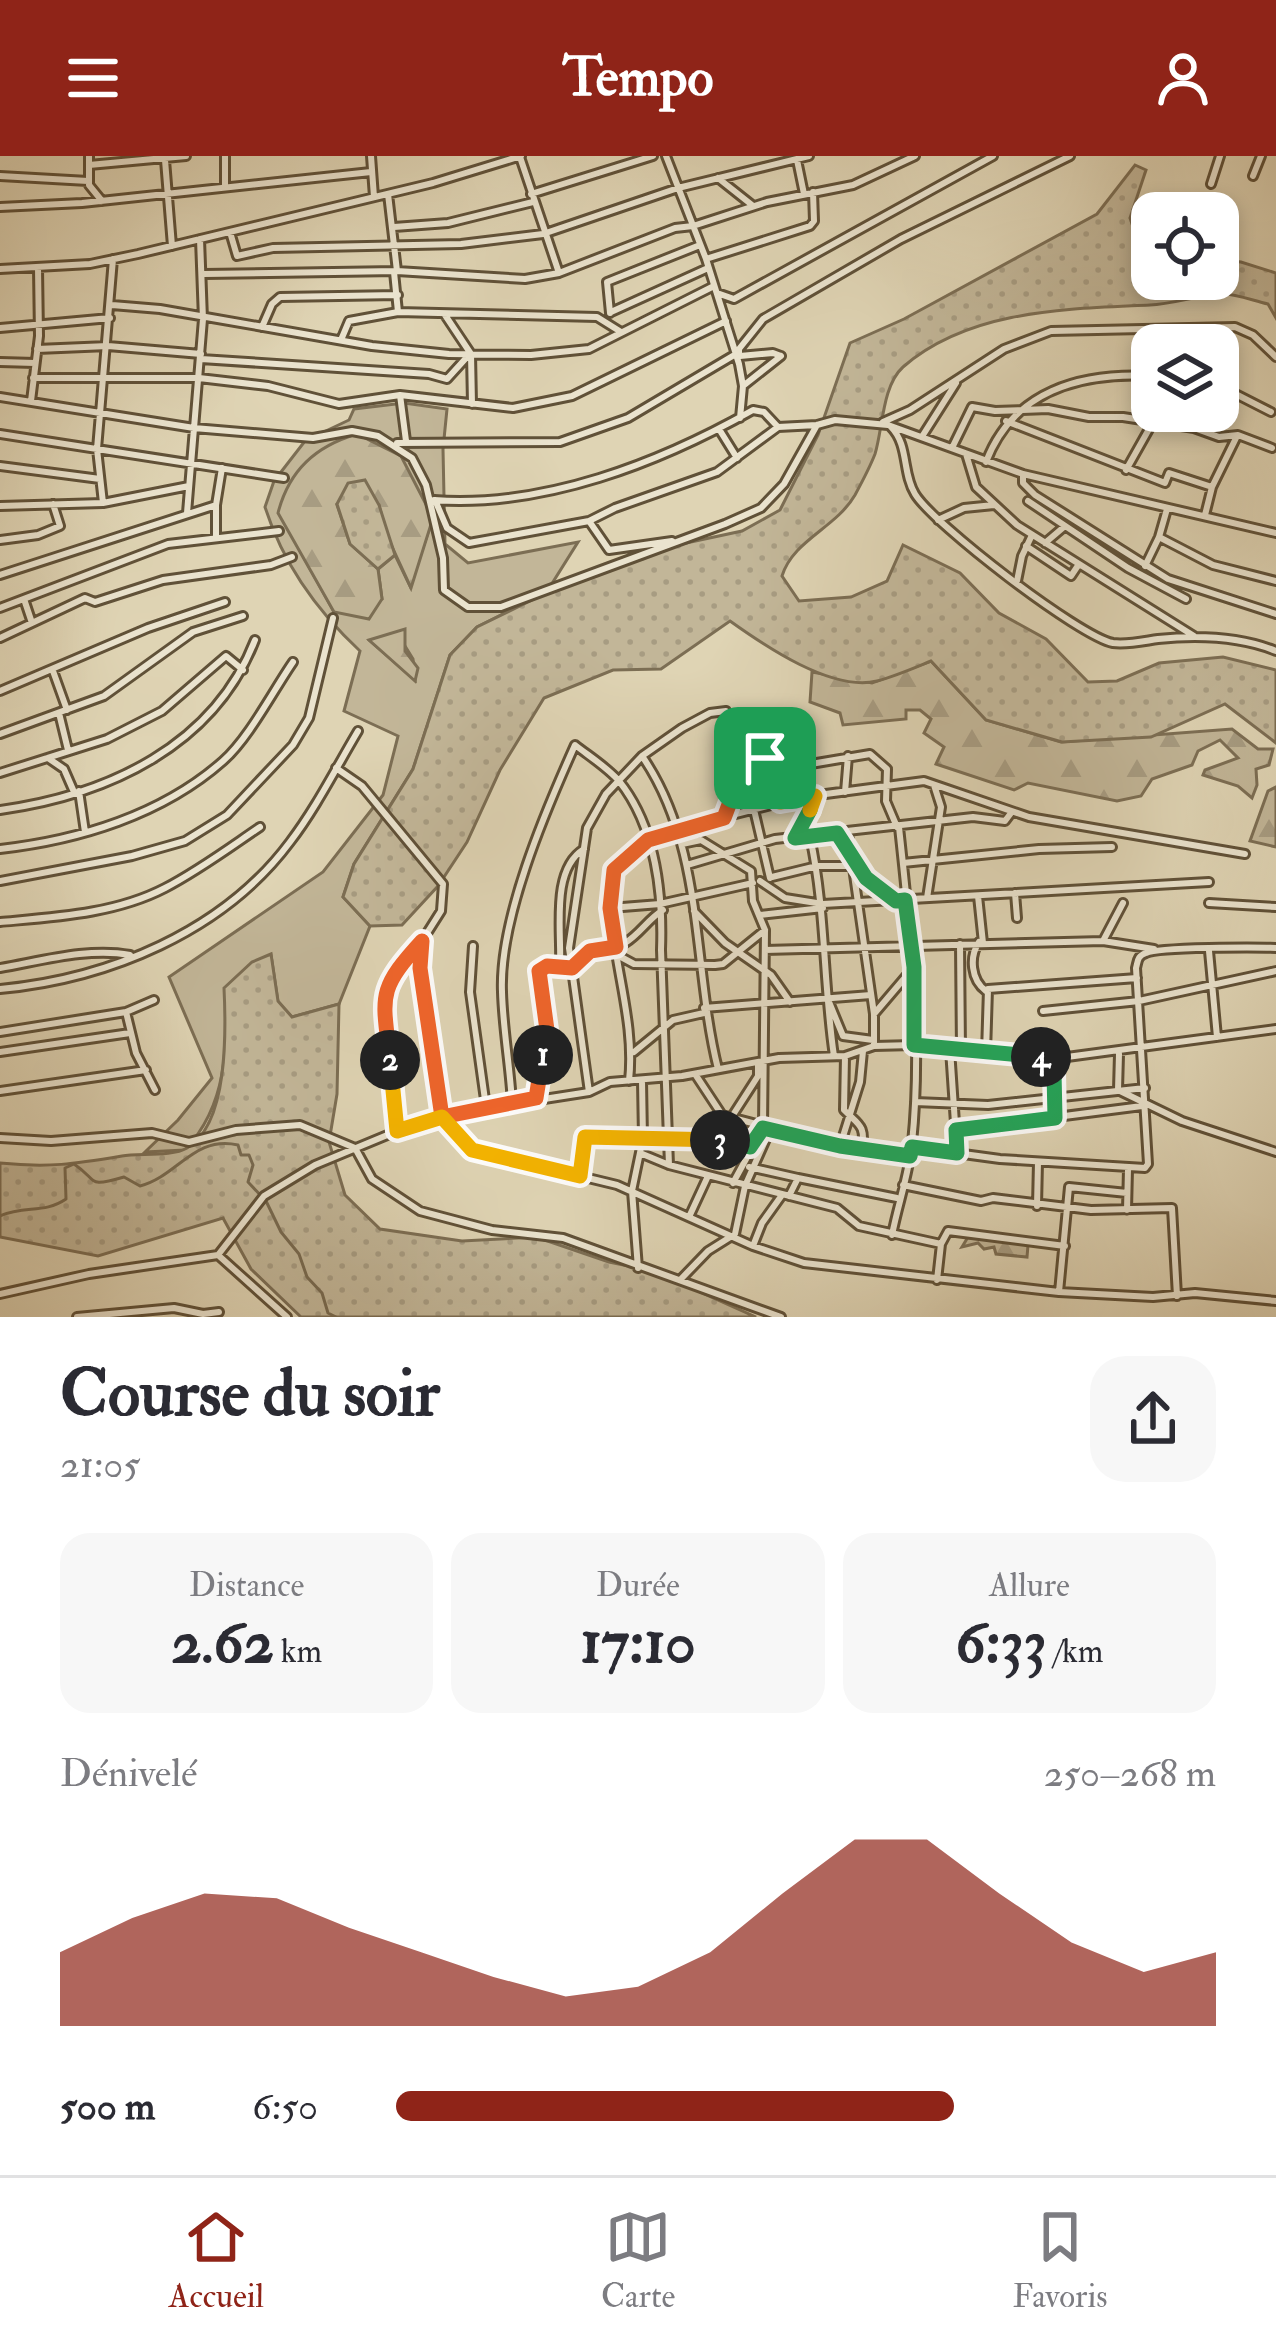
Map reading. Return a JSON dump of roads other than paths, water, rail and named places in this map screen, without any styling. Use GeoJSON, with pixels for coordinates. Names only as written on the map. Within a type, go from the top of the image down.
{"type":"FeatureCollection","features":[{"type":"Feature","properties":{"kind":"street"},"geometry":{"type":"LineString","coordinates":[[102,201],[88,181],[89,160],[186,156]]}},
{"type":"Feature","properties":{"kind":"street"},"geometry":{"type":"LineString","coordinates":[[225,156],[225,186]]}},
{"type":"Feature","properties":{"kind":"street"},"geometry":{"type":"LineString","coordinates":[[370,156],[374,197]]}},
{"type":"Feature","properties":{"kind":"street"},"geometry":{"type":"LineString","coordinates":[[0,269],[113,259],[388,194],[520,156],[559,273]]}},
{"type":"Feature","properties":{"kind":"street"},"geometry":{"type":"LineString","coordinates":[[394,227],[448,223],[653,156]]}},
{"type":"Feature","properties":{"kind":"street"},"geometry":{"type":"LineString","coordinates":[[666,156],[738,356],[743,386],[740,418]]}},
{"type":"Feature","properties":{"kind":"street"},"geometry":{"type":"LineString","coordinates":[[230,232],[237,256],[273,248],[461,244],[543,234],[678,188],[809,156]]}},
{"type":"Feature","properties":{"kind":"street"},"geometry":{"type":"LineString","coordinates":[[204,274],[396,272],[525,280],[559,273],[675,228],[853,185],[915,156]]}},
{"type":"Feature","properties":{"kind":"street"},"geometry":{"type":"LineString","coordinates":[[716,289],[734,298],[993,156]]}},
{"type":"Feature","properties":{"kind":"street"},"geometry":{"type":"LineString","coordinates":[[738,356],[763,319],[901,239],[1070,156]]}},
{"type":"Feature","properties":{"kind":"street"},"geometry":{"type":"LineString","coordinates":[[1211,184],[1220,156]]}},
{"type":"Feature","properties":{"kind":"street"},"geometry":{"type":"LineString","coordinates":[[1253,176],[1261,156]]}},
{"type":"Feature","properties":{"kind":"street"},"geometry":{"type":"LineString","coordinates":[[165,157],[172,246]]}},
{"type":"Feature","properties":{"kind":"street"},"geometry":{"type":"LineString","coordinates":[[341,340],[351,320],[398,312],[597,317],[610,313],[707,264],[810,226],[814,221],[810,196],[797,158]]}},
{"type":"Feature","properties":{"kind":"street"},"geometry":{"type":"LineString","coordinates":[[0,207],[306,182],[371,172]]}},
{"type":"Feature","properties":{"kind":"street"},"geometry":{"type":"LineString","coordinates":[[0,176],[88,181]]}},
{"type":"Feature","properties":{"kind":"street"},"geometry":{"type":"LineString","coordinates":[[718,178],[753,206]]}},
{"type":"Feature","properties":{"kind":"street"},"geometry":{"type":"LineString","coordinates":[[388,194],[398,312]]}},
{"type":"Feature","properties":{"kind":"street"},"geometry":{"type":"LineString","coordinates":[[187,513],[203,319],[200,239]]}},
{"type":"Feature","properties":{"kind":"street"},"geometry":{"type":"LineString","coordinates":[[610,313],[607,282],[700,245]]}},
{"type":"Feature","properties":{"kind":"street"},"geometry":{"type":"LineString","coordinates":[[103,503],[97,449],[113,259]]}},
{"type":"Feature","properties":{"kind":"street"},"geometry":{"type":"LineString","coordinates":[[31,401],[39,326],[38,268]]}},
{"type":"Feature","properties":{"kind":"street"},"geometry":{"type":"LineString","coordinates":[[112,305],[341,340],[470,354],[532,355],[589,349],[716,289]]}},
{"type":"Feature","properties":{"kind":"street"},"geometry":{"type":"LineString","coordinates":[[262,327],[280,297],[398,295]]}},
{"type":"Feature","properties":{"kind":"street"},"geometry":{"type":"LineString","coordinates":[[444,314],[470,354],[472,404]]}},
{"type":"Feature","properties":{"kind":"street"},"geometry":{"type":"LineString","coordinates":[[597,317],[621,332]]}},
{"type":"Feature","properties":{"kind":"street"},"geometry":{"type":"LineString","coordinates":[[0,328],[110,318]]}},
{"type":"Feature","properties":{"kind":"street"},"geometry":{"type":"LineString","coordinates":[[33,378],[199,378],[268,386],[339,404],[400,395],[513,407],[572,396],[726,321]]}},
{"type":"Feature","properties":{"kind":"street"},"geometry":{"type":"LineString","coordinates":[[884,424],[1021,340],[1070,329],[1235,327],[1253,334],[1276,357]]}},
{"type":"Feature","properties":{"kind":"street"},"geometry":{"type":"LineString","coordinates":[[37,350],[108,346],[201,357],[229,370],[230,382]]}},
{"type":"Feature","properties":{"kind":"street"},"geometry":{"type":"LineString","coordinates":[[393,443],[560,442],[628,418],[738,356],[773,352],[781,356],[743,386]]}},
{"type":"Feature","properties":{"kind":"street"},"geometry":{"type":"LineString","coordinates":[[215,362],[447,379],[470,354]]}},
{"type":"Feature","properties":{"kind":"street"},"geometry":{"type":"LineString","coordinates":[[0,362],[35,363]]}},
{"type":"Feature","properties":{"kind":"street"},"geometry":{"type":"LineString","coordinates":[[986,462],[1006,422],[1020,409],[1066,386],[1131,376]]}},
{"type":"Feature","properties":{"kind":"street"},"geometry":{"type":"LineString","coordinates":[[922,436],[958,380]]}},
{"type":"Feature","properties":{"kind":"street"},"geometry":{"type":"LineString","coordinates":[[400,395],[406,441]]}},
{"type":"Feature","properties":{"kind":"street"},"geometry":{"type":"LineString","coordinates":[[1239,396],[1270,412]]}},
{"type":"Feature","properties":{"kind":"street"},"geometry":{"type":"LineString","coordinates":[[0,397],[194,428],[313,438],[363,430],[412,458],[447,528],[469,543],[589,521],[717,472],[778,427],[835,419],[884,424],[1023,474],[1276,533]]}},
{"type":"Feature","properties":{"kind":"street"},"geometry":{"type":"LineString","coordinates":[[952,448],[972,407],[1048,409],[1131,419]]}},
{"type":"Feature","properties":{"kind":"street"},"geometry":{"type":"LineString","coordinates":[[434,500],[499,498],[571,487],[759,410],[778,427]]}},
{"type":"Feature","properties":{"kind":"street"},"geometry":{"type":"LineString","coordinates":[[1006,422],[1165,483],[1169,473],[1212,487]]}},
{"type":"Feature","properties":{"kind":"street"},"geometry":{"type":"LineString","coordinates":[[884,424],[903,445],[910,484],[924,507],[1017,581],[1105,641],[1194,636],[1250,641],[1276,651]]}},
{"type":"Feature","properties":{"kind":"street"},"geometry":{"type":"LineString","coordinates":[[434,500],[442,586],[461,604],[477,609],[501,607],[725,524],[765,504],[791,473],[817,425]]}},
{"type":"Feature","properties":{"kind":"street"},"geometry":{"type":"LineString","coordinates":[[718,429],[737,458]]}},
{"type":"Feature","properties":{"kind":"street"},"geometry":{"type":"LineString","coordinates":[[1126,470],[1148,432]]}},
{"type":"Feature","properties":{"kind":"street"},"geometry":{"type":"LineString","coordinates":[[1198,432],[1238,435],[1272,448]]}},
{"type":"Feature","properties":{"kind":"street"},"geometry":{"type":"LineString","coordinates":[[0,434],[284,478]]}},
{"type":"Feature","properties":{"kind":"street"},"geometry":{"type":"LineString","coordinates":[[1205,514],[1212,487],[1238,435]]}},
{"type":"Feature","properties":{"kind":"street"},"geometry":{"type":"LineString","coordinates":[[966,454],[976,487],[994,505],[1032,535],[1194,636]]}},
{"type":"Feature","properties":{"kind":"street"},"geometry":{"type":"LineString","coordinates":[[0,466],[100,479]]}},
{"type":"Feature","properties":{"kind":"street"},"geometry":{"type":"LineString","coordinates":[[217,536],[222,468]]}},
{"type":"Feature","properties":{"kind":"street"},"geometry":{"type":"LineString","coordinates":[[1023,474],[1023,483],[1069,523],[1144,578],[1186,599]]}},
{"type":"Feature","properties":{"kind":"street"},"geometry":{"type":"LineString","coordinates":[[0,506],[103,503],[189,486]]}},
{"type":"Feature","properties":{"kind":"street"},"geometry":{"type":"LineString","coordinates":[[1028,501],[1186,587],[1276,614]]}},
{"type":"Feature","properties":{"kind":"street"},"geometry":{"type":"LineString","coordinates":[[0,540],[38,535],[60,526],[52,504]]}},
{"type":"Feature","properties":{"kind":"street"},"geometry":{"type":"LineString","coordinates":[[0,575],[216,505]]}},
{"type":"Feature","properties":{"kind":"street"},"geometry":{"type":"LineString","coordinates":[[938,520],[964,508],[994,505]]}},
{"type":"Feature","properties":{"kind":"street"},"geometry":{"type":"LineString","coordinates":[[1144,566],[1168,507]]}},
{"type":"Feature","properties":{"kind":"street"},"geometry":{"type":"LineString","coordinates":[[589,521],[609,550],[676,541]]}},
{"type":"Feature","properties":{"kind":"street"},"geometry":{"type":"LineString","coordinates":[[1045,543],[1069,523]]}},
{"type":"Feature","properties":{"kind":"street"},"geometry":{"type":"LineString","coordinates":[[0,608],[168,544],[279,531]]}},
{"type":"Feature","properties":{"kind":"street"},"geometry":{"type":"LineString","coordinates":[[1017,581],[1032,535]]}},
{"type":"Feature","properties":{"kind":"street"},"geometry":{"type":"LineString","coordinates":[[1159,538],[1213,565],[1276,581]]}},
{"type":"Feature","properties":{"kind":"street"},"geometry":{"type":"LineString","coordinates":[[1026,546],[1071,576],[1079,565]]}},
{"type":"Feature","properties":{"kind":"street"},"geometry":{"type":"LineString","coordinates":[[0,638],[85,598],[95,602],[163,580],[271,565],[292,557]]}},
{"type":"Feature","properties":{"kind":"street"},"geometry":{"type":"LineString","coordinates":[[24,599],[32,623]]}},
{"type":"Feature","properties":{"kind":"street"},"geometry":{"type":"LineString","coordinates":[[0,691],[148,628],[225,602]]}},
{"type":"Feature","properties":{"kind":"street"},"geometry":{"type":"LineString","coordinates":[[0,734],[104,696],[193,632],[243,616]]}},
{"type":"Feature","properties":{"kind":"street"},"geometry":{"type":"LineString","coordinates":[[0,881],[185,841],[227,815],[293,745],[309,718],[333,618]]}},
{"type":"Feature","properties":{"kind":"street"},"geometry":{"type":"LineString","coordinates":[[0,810],[117,780],[171,748],[209,718],[243,670],[255,640]]}},
{"type":"Feature","properties":{"kind":"street"},"geometry":{"type":"LineString","coordinates":[[0,772],[107,739],[162,711],[226,656],[243,670]]}},
{"type":"Feature","properties":{"kind":"street"},"geometry":{"type":"LineString","coordinates":[[0,849],[42,844],[162,805],[226,758],[293,662]]}},
{"type":"Feature","properties":{"kind":"street"},"geometry":{"type":"LineString","coordinates":[[52,670],[68,750]]}},
{"type":"Feature","properties":{"kind":"street"},"geometry":{"type":"LineString","coordinates":[[589,1092],[569,948],[591,817],[618,780],[641,756],[682,728],[720,710],[728,712],[770,878]]}},
{"type":"Feature","properties":{"kind":"street"},"geometry":{"type":"LineString","coordinates":[[0,989],[78,978],[210,919],[290,843],[358,731]]}},
{"type":"Feature","properties":{"kind":"street"},"geometry":{"type":"LineString","coordinates":[[512,1103],[502,994],[511,915],[575,745],[618,780],[643,827],[657,872],[669,1165]]}},
{"type":"Feature","properties":{"kind":"street"},"geometry":{"type":"LineString","coordinates":[[736,786],[770,754],[780,802]]}},
{"type":"Feature","properties":{"kind":"street"},"geometry":{"type":"LineString","coordinates":[[775,782],[784,769],[848,756],[870,754],[887,769],[887,810],[898,827],[903,863],[900,900],[914,967],[911,1151],[892,1234]]}},
{"type":"Feature","properties":{"kind":"street"},"geometry":{"type":"LineString","coordinates":[[641,756],[660,783],[682,844],[704,1011],[718,1069]]}},
{"type":"Feature","properties":{"kind":"street"},"geometry":{"type":"LineString","coordinates":[[845,792],[848,756]]}},
{"type":"Feature","properties":{"kind":"street"},"geometry":{"type":"LineString","coordinates":[[46,757],[64,769],[76,791],[85,832]]}},
{"type":"Feature","properties":{"kind":"street"},"geometry":{"type":"LineString","coordinates":[[724,818],[741,765]]}},
{"type":"Feature","properties":{"kind":"street"},"geometry":{"type":"LineString","coordinates":[[336,767],[360,783],[443,884],[441,911],[385,991],[397,1131]]}},
{"type":"Feature","properties":{"kind":"street"},"geometry":{"type":"LineString","coordinates":[[629,1081],[632,1055],[610,908],[614,870],[648,840],[780,802],[924,781],[1012,813],[1245,854]]}},
{"type":"Feature","properties":{"kind":"street"},"geometry":{"type":"LineString","coordinates":[[926,898],[940,821],[940,796],[933,784]]}},
{"type":"Feature","properties":{"kind":"street"},"geometry":{"type":"LineString","coordinates":[[795,838],[815,796]]}},
{"type":"Feature","properties":{"kind":"street"},"geometry":{"type":"LineString","coordinates":[[687,865],[762,843],[973,817],[1006,821],[1012,813]]}},
{"type":"Feature","properties":{"kind":"street"},"geometry":{"type":"LineString","coordinates":[[0,922],[75,915],[127,903],[164,889],[260,827]]}},
{"type":"Feature","properties":{"kind":"street"},"geometry":{"type":"LineString","coordinates":[[643,827],[661,836]]}},
{"type":"Feature","properties":{"kind":"street"},"geometry":{"type":"LineString","coordinates":[[848,832],[874,1014],[873,1043]]}},
{"type":"Feature","properties":{"kind":"street"},"geometry":{"type":"LineString","coordinates":[[837,833],[854,863],[900,900]]}},
{"type":"Feature","properties":{"kind":"street"},"geometry":{"type":"LineString","coordinates":[[811,837],[823,906],[826,999],[834,1056]]}},
{"type":"Feature","properties":{"kind":"street"},"geometry":{"type":"LineString","coordinates":[[682,844],[701,840],[785,898],[823,906]]}},
{"type":"Feature","properties":{"kind":"street"},"geometry":{"type":"LineString","coordinates":[[903,863],[1112,847]]}},
{"type":"Feature","properties":{"kind":"street"},"geometry":{"type":"LineString","coordinates":[[560,968],[560,881],[575,855],[585,849]]}},
{"type":"Feature","properties":{"kind":"street"},"geometry":{"type":"LineString","coordinates":[[610,908],[662,907],[817,866],[854,863]]}},
{"type":"Feature","properties":{"kind":"street"},"geometry":{"type":"LineString","coordinates":[[733,1183],[766,1129],[762,1063],[765,930],[753,901],[757,882]]}},
{"type":"Feature","properties":{"kind":"street"},"geometry":{"type":"LineString","coordinates":[[760,916],[926,898],[1209,883]]}},
{"type":"Feature","properties":{"kind":"street"},"geometry":{"type":"LineString","coordinates":[[1016,893],[1017,918]]}},
{"type":"Feature","properties":{"kind":"street"},"geometry":{"type":"LineString","coordinates":[[978,896],[981,942],[973,951],[974,977],[986,991],[986,1053]]}},
{"type":"Feature","properties":{"kind":"street"},"geometry":{"type":"LineString","coordinates":[[1103,941],[1123,903]]}},
{"type":"Feature","properties":{"kind":"street"},"geometry":{"type":"LineString","coordinates":[[1209,903],[1276,908]]}},
{"type":"Feature","properties":{"kind":"street"},"geometry":{"type":"LineString","coordinates":[[859,926],[874,904]]}},
{"type":"Feature","properties":{"kind":"street"},"geometry":{"type":"LineString","coordinates":[[536,1098],[547,1030],[539,971],[547,966],[572,968],[590,951],[616,947],[662,907]]}},
{"type":"Feature","properties":{"kind":"street"},"geometry":{"type":"LineString","coordinates":[[693,909],[764,970],[790,1001]]}},
{"type":"Feature","properties":{"kind":"street"},"geometry":{"type":"LineString","coordinates":[[619,958],[634,964],[723,964],[765,930]]}},
{"type":"Feature","properties":{"kind":"street"},"geometry":{"type":"LineString","coordinates":[[422,941],[420,968],[442,1117],[472,1150],[632,1191],[753,1246],[804,1263],[1059,1292],[1178,1297],[1196,1293],[1276,1301]]}},
{"type":"Feature","properties":{"kind":"street"},"geometry":{"type":"LineString","coordinates":[[765,950],[1103,941],[1150,946],[1157,951]]}},
{"type":"Feature","properties":{"kind":"street"},"geometry":{"type":"LineString","coordinates":[[960,944],[961,1051]]}},
{"type":"Feature","properties":{"kind":"street"},"geometry":{"type":"LineString","coordinates":[[473,946],[470,992],[487,1107]]}},
{"type":"Feature","properties":{"kind":"street"},"geometry":{"type":"LineString","coordinates":[[695,1074],[717,1111],[731,1118],[840,1146],[1142,1168],[1148,1164],[1136,965],[1141,955],[1245,946],[1276,948]]}},
{"type":"Feature","properties":{"kind":"street"},"geometry":{"type":"LineString","coordinates":[[1209,951],[1217,1037]]}},
{"type":"Feature","properties":{"kind":"street"},"geometry":{"type":"LineString","coordinates":[[0,968],[115,952],[134,956]]}},
{"type":"Feature","properties":{"kind":"street"},"geometry":{"type":"LineString","coordinates":[[874,1014],[914,967]]}},
{"type":"Feature","properties":{"kind":"street"},"geometry":{"type":"LineString","coordinates":[[1043,1011],[1139,1001],[1276,971]]}},
{"type":"Feature","properties":{"kind":"street"},"geometry":{"type":"LineString","coordinates":[[986,991],[1138,978]]}},
{"type":"Feature","properties":{"kind":"street"},"geometry":{"type":"LineString","coordinates":[[632,1055],[666,1024],[704,1011],[871,995]]}},
{"type":"Feature","properties":{"kind":"street"},"geometry":{"type":"LineString","coordinates":[[826,999],[843,1036],[873,1043],[1044,1057],[1119,1053],[1276,1029]]}},
{"type":"Feature","properties":{"kind":"street"},"geometry":{"type":"LineString","coordinates":[[0,1032],[126,1012],[154,1000]]}},
{"type":"Feature","properties":{"kind":"street"},"geometry":{"type":"LineString","coordinates":[[126,1012],[155,1090]]}},
{"type":"Feature","properties":{"kind":"street"},"geometry":{"type":"LineString","coordinates":[[0,1052],[130,1033]]}},
{"type":"Feature","properties":{"kind":"street"},"geometry":{"type":"LineString","coordinates":[[0,1294],[89,1274],[218,1255],[262,1199],[315,1165],[442,1117],[589,1092],[610,1082],[845,1056],[873,1043]]}},
{"type":"Feature","properties":{"kind":"street"},"geometry":{"type":"LineString","coordinates":[[950,1048],[957,1153]]}},
{"type":"Feature","properties":{"kind":"street"},"geometry":{"type":"LineString","coordinates":[[840,1146],[860,1082],[863,1050]]}},
{"type":"Feature","properties":{"kind":"street"},"geometry":{"type":"LineString","coordinates":[[1118,1090],[1119,1053]]}},
{"type":"Feature","properties":{"kind":"street"},"geometry":{"type":"LineString","coordinates":[[845,1056],[844,1111],[865,1132],[862,1150]]}},
{"type":"Feature","properties":{"kind":"street"},"geometry":{"type":"LineString","coordinates":[[1044,1057],[1054,1072],[1055,1118]]}},
{"type":"Feature","properties":{"kind":"street"},"geometry":{"type":"LineString","coordinates":[[731,1118],[762,1063]]}},
{"type":"Feature","properties":{"kind":"street"},"geometry":{"type":"LineString","coordinates":[[0,1091],[146,1070]]}},
{"type":"Feature","properties":{"kind":"street"},"geometry":{"type":"LineString","coordinates":[[638,1268],[632,1191],[643,1138],[642,1080]]}},
{"type":"Feature","properties":{"kind":"street"},"geometry":{"type":"LineString","coordinates":[[914,1102],[954,1106],[1144,1088]]}},
{"type":"Feature","properties":{"kind":"street"},"geometry":{"type":"LineString","coordinates":[[1118,1090],[1145,1106],[1276,1153]]}},
{"type":"Feature","properties":{"kind":"street"},"geometry":{"type":"LineString","coordinates":[[956,1130],[1145,1106]]}},
{"type":"Feature","properties":{"kind":"street"},"geometry":{"type":"LineString","coordinates":[[0,1138],[51,1141],[152,1133],[189,1142],[236,1130],[296,1125],[355,1148],[372,1179],[420,1210],[493,1229],[563,1238],[781,1317]]}},
{"type":"Feature","properties":{"kind":"street"},"geometry":{"type":"LineString","coordinates":[[580,1176],[585,1137],[723,1140],[755,1148]]}},
{"type":"Feature","properties":{"kind":"street"},"geometry":{"type":"LineString","coordinates":[[681,1279],[708,1251],[737,1231],[755,1148]]}},
{"type":"Feature","properties":{"kind":"street"},"geometry":{"type":"LineString","coordinates":[[640,1153],[733,1183],[837,1208],[853,1224],[941,1244]]}},
{"type":"Feature","properties":{"kind":"street"},"geometry":{"type":"LineString","coordinates":[[1037,1206],[1038,1162]]}},
{"type":"Feature","properties":{"kind":"street"},"geometry":{"type":"LineString","coordinates":[[741,1165],[899,1198]]}},
{"type":"Feature","properties":{"kind":"street"},"geometry":{"type":"LineString","coordinates":[[1127,1210],[1128,1169]]}},
{"type":"Feature","properties":{"kind":"street"},"geometry":{"type":"LineString","coordinates":[[689,1217],[709,1175]]}},
{"type":"Feature","properties":{"kind":"street"},"geometry":{"type":"LineString","coordinates":[[753,1246],[762,1223],[798,1178]]}},
{"type":"Feature","properties":{"kind":"street"},"geometry":{"type":"LineString","coordinates":[[903,1184],[981,1202],[993,1198],[1067,1209],[1174,1209],[1178,1297]]}},
{"type":"Feature","properties":{"kind":"street"},"geometry":{"type":"LineString","coordinates":[[1059,1292],[1070,1186],[1127,1193]]}},
{"type":"Feature","properties":{"kind":"street"},"geometry":{"type":"LineString","coordinates":[[937,1280],[941,1244],[948,1231],[1065,1246]]}},
{"type":"Feature","properties":{"kind":"street"},"geometry":{"type":"LineString","coordinates":[[218,1255],[287,1317]]}},
{"type":"Feature","properties":{"kind":"street"},"geometry":{"type":"LineString","coordinates":[[77,1317],[174,1308],[185,1315],[219,1312]]}},
{"type":"Feature","properties":{"kind":"waterway"},"geometry":{"type":"LineString","coordinates":[[0,1216],[66,1199],[65,1168],[74,1164],[94,1181],[124,1177],[140,1186],[209,1146],[238,1145],[253,1165],[248,1182],[266,1201],[281,1232],[299,1254],[307,1277],[322,1293],[328,1313],[336,1317]]}}]}
